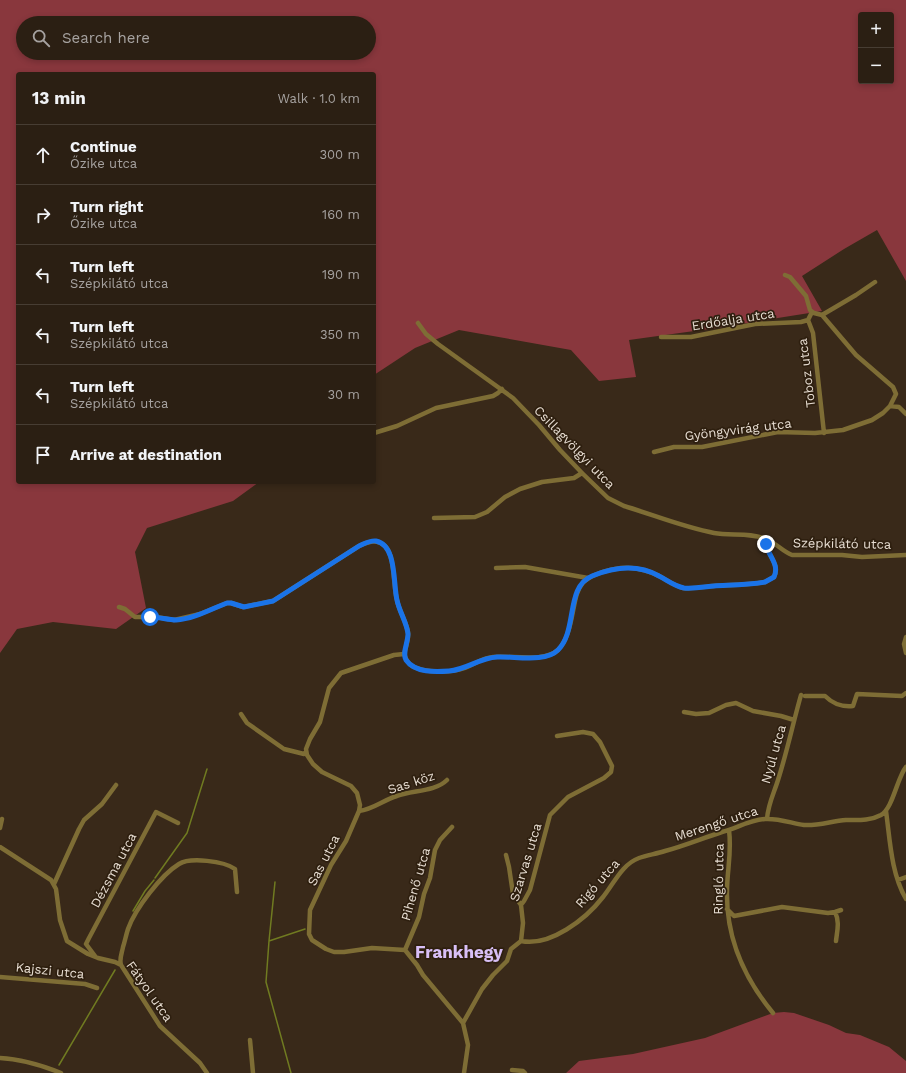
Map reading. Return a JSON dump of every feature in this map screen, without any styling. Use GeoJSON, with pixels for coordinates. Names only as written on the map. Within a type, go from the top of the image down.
{"type":"FeatureCollection","features":[{"type":"Feature","properties":{"kind":"street"},"geometry":{"type":"LineString","coordinates":[[785,276],[790,277],[806,296],[808,307],[812,312],[822,315],[856,355],[893,387],[896,394],[890,406]]}},
{"type":"Feature","properties":{"kind":"street"},"geometry":{"type":"LineString","coordinates":[[822,315],[856,295],[874,282]]}},
{"type":"Feature","properties":{"kind":"street","name":"Toboz utca"},"geometry":{"type":"LineString","coordinates":[[812,312],[808,320],[813,333],[824,433]]}},
{"type":"Feature","properties":{"kind":"street","name":"Erdőalja utca"},"geometry":{"type":"LineString","coordinates":[[661,337],[690,337],[755,324],[801,322],[808,320]]}},
{"type":"Feature","properties":{"kind":"street","name":"Csillagvölgyi utca"},"geometry":{"type":"LineString","coordinates":[[418,323],[426,334],[438,344],[502,389],[522,406],[560,450],[608,498],[624,506],[705,531],[757,536],[766,539]]}},
{"type":"Feature","properties":{"kind":"street"},"geometry":{"type":"LineString","coordinates":[[376,432],[397,426],[436,408],[493,396],[502,389]]}},
{"type":"Feature","properties":{"kind":"street"},"geometry":{"type":"LineString","coordinates":[[890,406],[894,405],[900,407],[906,414]]}},
{"type":"Feature","properties":{"kind":"street","name":"Gyöngyvirág utca"},"geometry":{"type":"LineString","coordinates":[[654,452],[674,447],[702,447],[778,432],[824,433],[843,430],[872,420],[883,413],[890,406]]}},
{"type":"Feature","properties":{"kind":"street"},"geometry":{"type":"LineString","coordinates":[[434,518],[475,517],[487,512],[505,497],[520,489],[542,482],[574,478],[582,473]]}},
{"type":"Feature","properties":{"kind":"street"},"geometry":{"type":"LineString","coordinates":[[119,606],[136,617],[156,617],[174,620],[200,614],[227,603],[244,607],[273,601],[359,546],[371,541],[376,541],[387,548],[391,559],[397,601],[408,632],[404,654],[406,660],[412,666],[422,670],[458,670],[466,668],[480,660],[493,657],[546,657],[559,649],[565,640],[576,595],[581,585],[588,578],[616,569],[631,568],[650,571],[674,585],[691,589],[765,582],[774,577],[776,570],[776,565],[767,548],[766,539]]}},
{"type":"Feature","properties":{"kind":"street","name":"Szépkilátó utca"},"geometry":{"type":"LineString","coordinates":[[766,539],[792,555],[842,555],[862,557],[906,555]]}},
{"type":"Feature","properties":{"kind":"street"},"geometry":{"type":"LineString","coordinates":[[496,568],[525,567],[588,578]]}},
{"type":"Feature","properties":{"kind":"street"},"geometry":{"type":"LineString","coordinates":[[906,637],[904,644],[906,653]]}},
{"type":"Feature","properties":{"kind":"street"},"geometry":{"type":"LineString","coordinates":[[359,811],[359,797],[352,786],[322,772],[313,764],[306,752],[307,745],[322,716],[329,688],[341,673],[394,655],[404,654]]}},
{"type":"Feature","properties":{"kind":"street","name":"Nyúl utca"},"geometry":{"type":"LineString","coordinates":[[767,819],[770,802],[787,752],[794,720],[803,695],[825,696],[830,701],[845,707],[853,706],[857,694],[902,696],[906,693]]}},
{"type":"Feature","properties":{"kind":"street"},"geometry":{"type":"LineString","coordinates":[[684,712],[696,714],[709,713],[726,705],[736,703],[753,711],[794,720]]}},
{"type":"Feature","properties":{"kind":"street"},"geometry":{"type":"LineString","coordinates":[[241,714],[247,723],[284,749],[304,754],[306,752]]}},
{"type":"Feature","properties":{"kind":"street","name":"Szarvas utca"},"geometry":{"type":"LineString","coordinates":[[521,941],[523,923],[521,904],[524,902],[530,890],[550,815],[568,797],[604,778],[611,772],[612,766],[600,742],[594,734],[583,732],[557,736]]}},
{"type":"Feature","properties":{"kind":"street"},"geometry":{"type":"LineString","coordinates":[[906,767],[886,811],[892,856],[898,880],[906,899]]}},
{"type":"Feature","properties":{"kind":"street","name":"Sas köz"},"geometry":{"type":"LineString","coordinates":[[359,811],[375,807],[399,795],[431,788],[447,780]]}},
{"type":"Feature","properties":{"kind":"street"},"geometry":{"type":"LineString","coordinates":[[0,847],[47,877],[54,884],[84,820],[102,804],[116,785]]}},
{"type":"Feature","properties":{"kind":"street","name":"Sas utca"},"geometry":{"type":"LineString","coordinates":[[359,811],[346,841],[332,865],[310,910],[308,918],[309,934],[312,940],[334,952],[372,948],[405,950]]}},
{"type":"Feature","properties":{"kind":"street","name":"Merengő utca"},"geometry":{"type":"LineString","coordinates":[[647,856],[664,852],[753,821],[767,819],[806,825],[846,820],[866,820],[881,815],[886,811]]}},
{"type":"Feature","properties":{"kind":"street","name":"Dézsma utca"},"geometry":{"type":"LineString","coordinates":[[98,958],[86,944],[156,812],[178,823]]}},
{"type":"Feature","properties":{"kind":"street"},"geometry":{"type":"LineString","coordinates":[[0,828],[2,819]]}},
{"type":"Feature","properties":{"kind":"street","name":"Pihenő utca"},"geometry":{"type":"LineString","coordinates":[[405,950],[419,918],[424,894],[430,878],[435,850],[440,840],[452,827]]}},
{"type":"Feature","properties":{"kind":"street","name":"Ringló utca"},"geometry":{"type":"LineString","coordinates":[[729,830],[731,842],[727,909],[730,929],[738,957],[757,993],[772,1012]]}},
{"type":"Feature","properties":{"kind":"street"},"geometry":{"type":"LineString","coordinates":[[506,855],[513,894],[521,904]]}},
{"type":"Feature","properties":{"kind":"street","name":"Rigó utca"},"geometry":{"type":"LineString","coordinates":[[521,941],[541,942],[570,928],[602,899],[629,864],[639,858],[647,856]]}},
{"type":"Feature","properties":{"kind":"street"},"geometry":{"type":"LineString","coordinates":[[121,965],[120,960],[128,928],[142,903],[158,882],[167,873],[180,864],[189,860],[213,862],[232,867],[236,869],[237,892]]}},
{"type":"Feature","properties":{"kind":"street"},"geometry":{"type":"LineString","coordinates":[[898,880],[906,877]]}},
{"type":"Feature","properties":{"kind":"street","name":"Fátyol utca"},"geometry":{"type":"LineString","coordinates":[[54,884],[57,893],[60,920],[67,941],[88,954],[116,962],[121,965],[160,1026],[200,1063],[207,1073]]}},
{"type":"Feature","properties":{"kind":"street"},"geometry":{"type":"LineString","coordinates":[[727,909],[734,916],[782,907],[835,912],[841,910]]}},
{"type":"Feature","properties":{"kind":"street"},"geometry":{"type":"LineString","coordinates":[[835,912],[838,925],[836,941]]}},
{"type":"Feature","properties":{"kind":"street"},"geometry":{"type":"LineString","coordinates":[[463,1023],[482,989],[492,975],[507,961],[511,948],[521,941]]}},
{"type":"Feature","properties":{"kind":"street"},"geometry":{"type":"LineString","coordinates":[[405,950],[423,975],[463,1023],[468,1045],[464,1073]]}},
{"type":"Feature","properties":{"kind":"street","name":"Kajszi utca"},"geometry":{"type":"LineString","coordinates":[[0,977],[85,984],[97,988]]}},
{"type":"Feature","properties":{"kind":"street"},"geometry":{"type":"LineString","coordinates":[[250,1040],[253,1073]]}},
{"type":"Feature","properties":{"kind":"street"},"geometry":{"type":"LineString","coordinates":[[0,1058],[24,1060],[61,1073]]}},
{"type":"Feature","properties":{"kind":"street"},"geometry":{"type":"LineString","coordinates":[[512,1070],[523,1071],[525,1073]]}},
{"type":"Feature","properties":{"kind":"shaded area"},"geometry":{"type":"Polygon","coordinates":[[[0,0],[906,0],[906,281],[877,230],[802,276],[822,311],[629,340],[636,377],[599,381],[571,350],[459,330],[415,348],[376,374],[376,72],[16,72],[16,484],[256,484],[233,501],[147,528],[135,552],[146,608],[116,629],[53,622],[17,629],[0,653],[0,0]]]}},
{"type":"Feature","properties":{"kind":"shaded area"},"geometry":{"type":"Polygon","coordinates":[[[773,1013],[794,1013],[829,1025],[846,1033],[860,1035],[889,1047],[906,1061],[906,1073],[566,1073],[579,1061],[633,1054],[705,1038],[773,1013]]]}},
{"type":"Feature","properties":{"kind":"waterway"},"geometry":{"type":"LineString","coordinates":[[155,878],[187,833],[207,769]]}},
{"type":"Feature","properties":{"kind":"waterway"},"geometry":{"type":"LineString","coordinates":[[133,911],[145,891],[154,880]]}},
{"type":"Feature","properties":{"kind":"waterway"},"geometry":{"type":"LineString","coordinates":[[275,882],[266,982],[291,1073]]}},
{"type":"Feature","properties":{"kind":"waterway"},"geometry":{"type":"LineString","coordinates":[[269,941],[305,929]]}},
{"type":"Feature","properties":{"kind":"waterway"},"geometry":{"type":"LineString","coordinates":[[59,1065],[115,970]]}},
{"type":"Feature","properties":{"kind":"district","name":"Frankhegy"},"geometry":{"type":"Point","coordinates":[459,952]}},
{"type":"Feature","properties":{"kind":"route"},"geometry":{"type":"LineString","coordinates":[[150,617],[172,620],[181,619],[210,611],[227,603],[244,607],[273,601],[359,546],[371,541],[376,541],[383,544],[390,554],[397,601],[408,632],[408,639],[404,654],[406,660],[412,666],[422,670],[458,670],[466,668],[486,658],[505,656],[546,657],[554,653],[562,646],[567,634],[574,601],[578,590],[581,585],[592,576],[616,569],[631,568],[650,571],[674,585],[691,589],[765,582],[770,580],[776,574],[776,565],[768,552],[766,544]]}}]}
